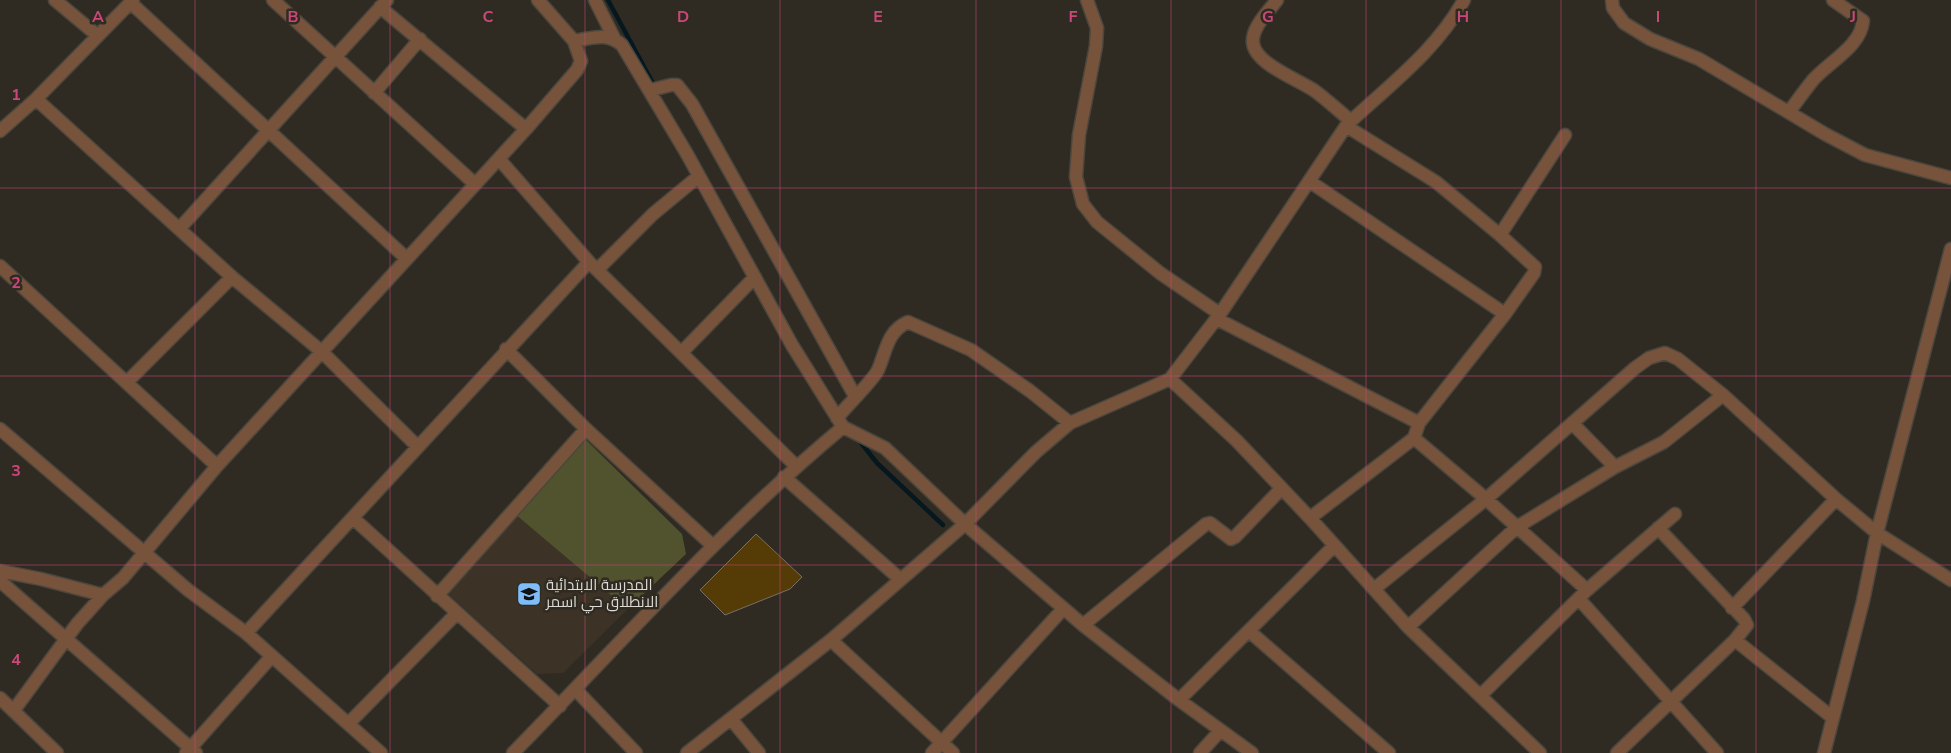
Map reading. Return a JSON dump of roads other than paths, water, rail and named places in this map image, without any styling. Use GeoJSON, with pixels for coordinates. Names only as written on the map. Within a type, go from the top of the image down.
{"type":"FeatureCollection","features":[{"type":"Feature","properties":{"kind":"street"},"geometry":{"type":"LineString","coordinates":[[56,0],[98,36]]}},
{"type":"Feature","properties":{"kind":"street"},"geometry":{"type":"LineString","coordinates":[[273,0],[334,58],[475,184]]}},
{"type":"Feature","properties":{"kind":"street"},"geometry":{"type":"LineString","coordinates":[[14,710],[64,639],[103,595],[117,585],[217,466],[526,129],[577,70],[581,61],[574,41],[538,0]]}},
{"type":"Feature","properties":{"kind":"street"},"geometry":{"type":"LineString","coordinates":[[595,0],[614,38],[622,44],[651,90],[792,345],[840,422],[885,448],[965,524],[1063,609],[1179,700],[1252,753]]}},
{"type":"Feature","properties":{"kind":"street"},"geometry":{"type":"LineString","coordinates":[[1087,0],[1097,28],[1096,46],[1079,134],[1076,177],[1083,204],[1097,222],[1160,273],[1219,316],[1419,423]]}},
{"type":"Feature","properties":{"kind":"street"},"geometry":{"type":"LineString","coordinates":[[1277,0],[1255,34],[1253,42],[1257,52],[1268,64],[1314,91],[1349,123],[1436,182],[1535,267],[1534,273],[1505,314],[1419,423],[1414,438],[1310,518]]}},
{"type":"Feature","properties":{"kind":"street"},"geometry":{"type":"LineString","coordinates":[[687,753],[831,640],[965,524],[1036,452],[1070,423],[1170,379],[1219,316],[1349,123],[1426,53],[1452,22],[1464,0]]}},
{"type":"Feature","properties":{"kind":"street"},"geometry":{"type":"LineString","coordinates":[[1612,0],[1613,8],[1624,23],[1650,39],[1699,58],[1866,155],[1951,178]]}},
{"type":"Feature","properties":{"kind":"street"},"geometry":{"type":"LineString","coordinates":[[1789,112],[1813,80],[1849,47],[1862,29],[1863,21],[1833,0]]}},
{"type":"Feature","properties":{"kind":"street"},"geometry":{"type":"LineString","coordinates":[[0,131],[36,99],[132,2],[406,258]]}},
{"type":"Feature","properties":{"kind":"street"},"geometry":{"type":"LineString","coordinates":[[179,229],[269,132],[384,2],[420,39],[526,129]]}},
{"type":"Feature","properties":{"kind":"street"},"geometry":{"type":"LineString","coordinates":[[574,41],[602,36],[614,38]]}},
{"type":"Feature","properties":{"kind":"street"},"geometry":{"type":"LineString","coordinates":[[374,93],[420,39]]}},
{"type":"Feature","properties":{"kind":"street"},"geometry":{"type":"LineString","coordinates":[[651,90],[672,84],[677,85],[692,104],[855,396]]}},
{"type":"Feature","properties":{"kind":"street"},"geometry":{"type":"LineString","coordinates":[[36,99],[232,277],[321,351],[418,447]]}},
{"type":"Feature","properties":{"kind":"street"},"geometry":{"type":"LineString","coordinates":[[1500,235],[1565,135]]}},
{"type":"Feature","properties":{"kind":"street"},"geometry":{"type":"LineString","coordinates":[[499,158],[593,266],[796,466]]}},
{"type":"Feature","properties":{"kind":"street"},"geometry":{"type":"LineString","coordinates":[[246,633],[506,349],[593,266],[699,176]]}},
{"type":"Feature","properties":{"kind":"street"},"geometry":{"type":"LineString","coordinates":[[1309,181],[1505,314]]}},
{"type":"Feature","properties":{"kind":"street"},"geometry":{"type":"LineString","coordinates":[[1824,753],[1877,533],[1947,284],[1951,249]]}},
{"type":"Feature","properties":{"kind":"street"},"geometry":{"type":"LineString","coordinates":[[0,266],[217,466]]}},
{"type":"Feature","properties":{"kind":"street"},"geometry":{"type":"LineString","coordinates":[[128,382],[232,277]]}},
{"type":"Feature","properties":{"kind":"street"},"geometry":{"type":"LineString","coordinates":[[681,353],[755,278]]}},
{"type":"Feature","properties":{"kind":"street"},"geometry":{"type":"LineString","coordinates":[[513,753],[576,690],[712,545],[840,422],[855,396],[878,370],[884,349],[893,334],[902,325],[908,322],[971,350],[1030,391],[1070,423]]}},
{"type":"Feature","properties":{"kind":"street"},"geometry":{"type":"LineString","coordinates":[[506,349],[586,429],[712,545]]}},
{"type":"Feature","properties":{"kind":"street"},"geometry":{"type":"LineString","coordinates":[[1374,589],[1486,499],[1635,368],[1649,358],[1665,353],[1678,359],[1723,395],[1836,499],[1877,533],[1951,580]]}},
{"type":"Feature","properties":{"kind":"street"},"geometry":{"type":"LineString","coordinates":[[1170,379],[1237,441],[1310,518],[1408,627],[1540,753]]}},
{"type":"Feature","properties":{"kind":"street"},"geometry":{"type":"LineString","coordinates":[[1408,627],[1517,527],[1615,467],[1664,442],[1723,395]]}},
{"type":"Feature","properties":{"kind":"street"},"geometry":{"type":"LineString","coordinates":[[1572,423],[1615,467]]}},
{"type":"Feature","properties":{"kind":"street"},"geometry":{"type":"LineString","coordinates":[[0,429],[188,590],[246,633],[349,723],[376,752]]}},
{"type":"Feature","properties":{"kind":"street"},"geometry":{"type":"LineString","coordinates":[[437,596],[586,429]]}},
{"type":"Feature","properties":{"kind":"street"},"geometry":{"type":"LineString","coordinates":[[1414,438],[1517,527],[1583,595],[1670,702],[1717,753]]}},
{"type":"Feature","properties":{"kind":"street"},"geometry":{"type":"LineString","coordinates":[[784,477],[900,579]]}},
{"type":"Feature","properties":{"kind":"street"},"geometry":{"type":"LineString","coordinates":[[1083,625],[1206,524],[1210,523],[1215,526],[1231,539],[1281,489]]}},
{"type":"Feature","properties":{"kind":"street"},"geometry":{"type":"LineString","coordinates":[[1732,608],[1836,499]]}},
{"type":"Feature","properties":{"kind":"street"},"geometry":{"type":"LineString","coordinates":[[1480,696],[1583,595],[1674,514]]}},
{"type":"Feature","properties":{"kind":"street"},"geometry":{"type":"LineString","coordinates":[[353,518],[456,614],[560,706]]}},
{"type":"Feature","properties":{"kind":"street"},"geometry":{"type":"LineString","coordinates":[[1617,753],[1735,640],[1747,625],[1658,528]]}},
{"type":"Feature","properties":{"kind":"street"},"geometry":{"type":"LineString","coordinates":[[1179,700],[1334,546]]}},
{"type":"Feature","properties":{"kind":"street"},"geometry":{"type":"LineString","coordinates":[[0,572],[41,579],[103,595]]}},
{"type":"Feature","properties":{"kind":"street"},"geometry":{"type":"LineString","coordinates":[[0,580],[191,751],[272,656]]}},
{"type":"Feature","properties":{"kind":"street"},"geometry":{"type":"LineString","coordinates":[[932,753],[1063,609]]}},
{"type":"Feature","properties":{"kind":"street"},"geometry":{"type":"LineString","coordinates":[[349,723],[456,614]]}},
{"type":"Feature","properties":{"kind":"street"},"geometry":{"type":"LineString","coordinates":[[1249,631],[1389,753]]}},
{"type":"Feature","properties":{"kind":"street"},"geometry":{"type":"LineString","coordinates":[[831,640],[953,753]]}},
{"type":"Feature","properties":{"kind":"street"},"geometry":{"type":"LineString","coordinates":[[1735,640],[1833,718]]}},
{"type":"Feature","properties":{"kind":"street"},"geometry":{"type":"LineString","coordinates":[[576,690],[636,753]]}},
{"type":"Feature","properties":{"kind":"street"},"geometry":{"type":"LineString","coordinates":[[0,698],[57,753]]}},
{"type":"Feature","properties":{"kind":"street"},"geometry":{"type":"LineString","coordinates":[[731,719],[759,753]]}},
{"type":"Feature","properties":{"kind":"street"},"geometry":{"type":"LineString","coordinates":[[1200,753],[1220,731]]}},
{"type":"Feature","properties":{"kind":"waterway"},"geometry":{"type":"LineString","coordinates":[[608,0],[655,87]]}},
{"type":"Feature","properties":{"kind":"waterway"},"geometry":{"type":"LineString","coordinates":[[858,439],[877,463],[943,525]]}},
{"type":"Feature","properties":{"kind":"place","name":"المدرسة الابتدائية الانطلاق حي اسمر"},"geometry":{"type":"Point","coordinates":[529,594]}}]}
